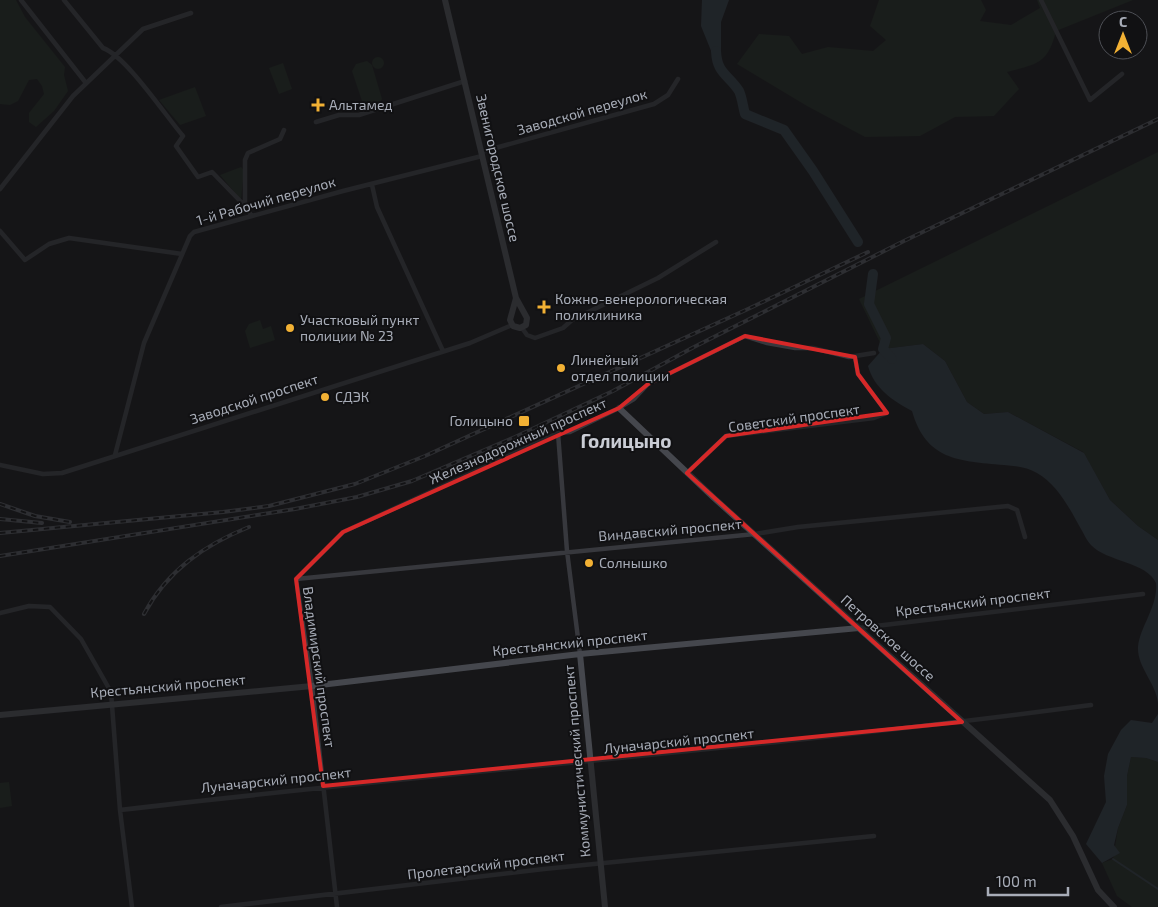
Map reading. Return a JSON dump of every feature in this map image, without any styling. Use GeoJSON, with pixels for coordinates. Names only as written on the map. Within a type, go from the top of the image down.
{"type":"FeatureCollection","features":[{"type":"Feature","properties":{"kind":"street"},"geometry":{"type":"LineString","coordinates":[[21,0],[86,83]]}},
{"type":"Feature","properties":{"kind":"street"},"geometry":{"type":"LineString","coordinates":[[64,0],[103,48],[115,55],[182,136],[176,146],[198,177],[212,172],[245,206],[251,215]]}},
{"type":"Feature","properties":{"kind":"street","name":"Звенигородское шоссе"},"geometry":{"type":"LineString","coordinates":[[445,0],[516,298]]}},
{"type":"Feature","properties":{"kind":"street"},"geometry":{"type":"LineString","coordinates":[[1042,0],[1090,100],[1122,74]]}},
{"type":"Feature","properties":{"kind":"street"},"geometry":{"type":"LineString","coordinates":[[0,190],[73,96],[143,29],[191,13]]}},
{"type":"Feature","properties":{"kind":"street","name":"Заводской переулок"},"geometry":{"type":"LineString","coordinates":[[482,154],[654,104],[668,95],[678,79]]}},
{"type":"Feature","properties":{"kind":"street"},"geometry":{"type":"LineString","coordinates":[[316,122],[339,115],[359,115],[465,81]]}},
{"type":"Feature","properties":{"kind":"street"},"geometry":{"type":"LineString","coordinates":[[245,206],[245,160],[248,153],[280,139],[284,130]]}},
{"type":"Feature","properties":{"kind":"street","name":"1-й Рабочий переулок"},"geometry":{"type":"LineString","coordinates":[[115,456],[144,343],[190,236],[194,232],[251,215],[372,185],[482,154]]}},
{"type":"Feature","properties":{"kind":"street"},"geometry":{"type":"LineString","coordinates":[[372,185],[377,207],[443,351]]}},
{"type":"Feature","properties":{"kind":"street"},"geometry":{"type":"LineString","coordinates":[[0,231],[25,260],[49,244],[69,238],[182,254]]}},
{"type":"Feature","properties":{"kind":"street"},"geometry":{"type":"LineString","coordinates":[[516,298],[510,320],[512,325],[522,328],[527,335],[535,338],[560,329],[572,320],[658,278],[716,242]]}},
{"type":"Feature","properties":{"kind":"street"},"geometry":{"type":"LineString","coordinates":[[516,298],[525,314],[527,322],[522,328]]}},
{"type":"Feature","properties":{"kind":"street"},"geometry":{"type":"LineString","coordinates":[[512,314],[518,311],[525,314]]}},
{"type":"Feature","properties":{"kind":"street","name":"Заводской проспект"},"geometry":{"type":"LineString","coordinates":[[0,466],[43,474],[62,473],[481,339],[512,325]]}},
{"type":"Feature","properties":{"kind":"street","name":"Железнодорожный проспект"},"geometry":{"type":"LineString","coordinates":[[296,579],[343,532],[558,433],[570,432],[634,399],[648,384],[746,336],[795,348],[813,348],[830,354],[856,357],[874,353]]}},
{"type":"Feature","properties":{"kind":"street","name":"Советский проспект"},"geometry":{"type":"LineString","coordinates":[[687,473],[726,436],[874,418],[887,413],[858,374],[856,357]]}},
{"type":"Feature","properties":{"kind":"street","name":"Петровское шоссе"},"geometry":{"type":"LineString","coordinates":[[619,408],[687,473],[1050,800],[1073,836],[1098,890],[1114,907]]}},
{"type":"Feature","properties":{"kind":"street","name":"Коммунистический проспект"},"geometry":{"type":"LineString","coordinates":[[558,433],[568,551],[605,907]]}},
{"type":"Feature","properties":{"kind":"street","name":"Виндавский проспект"},"geometry":{"type":"LineString","coordinates":[[296,579],[755,534],[798,527],[1008,506],[1017,510],[1025,537]]}},
{"type":"Feature","properties":{"kind":"street","name":"Владимирский проспект"},"geometry":{"type":"LineString","coordinates":[[296,579],[312,686],[337,907]]}},
{"type":"Feature","properties":{"kind":"street","name":"Крестьянский проспект"},"geometry":{"type":"LineString","coordinates":[[0,715],[312,686],[580,654],[859,628],[1143,594]]}},
{"type":"Feature","properties":{"kind":"street"},"geometry":{"type":"LineString","coordinates":[[0,613],[29,606],[50,607],[90,652],[109,685],[120,810],[132,907]]}},
{"type":"Feature","properties":{"kind":"street","name":"Луначарский проспект"},"geometry":{"type":"LineString","coordinates":[[120,810],[323,786],[589,762],[962,722],[1090,706]]}},
{"type":"Feature","properties":{"kind":"street","name":"Пролетарский проспект"},"geometry":{"type":"LineString","coordinates":[[221,907],[600,863],[874,836]]}},
{"type":"Feature","properties":{"kind":"highlighted area"},"geometry":{"type":"Polygon","coordinates":[[[745,336],[855,357],[858,374],[887,413],[726,436],[687,473],[962,722],[323,786],[296,579],[343,532],[619,408],[648,384],[745,336]]]}},
{"type":"Feature","properties":{"kind":"shaded area"},"geometry":{"type":"Polygon","coordinates":[[[0,0],[16,0],[25,17],[65,67],[64,75],[68,91],[54,111],[36,127],[29,122],[29,113],[44,94],[42,86],[37,79],[29,80],[18,101],[10,105],[0,104],[0,0]]]}},
{"type":"Feature","properties":{"kind":"shaded area"},"geometry":{"type":"Polygon","coordinates":[[[702,0],[729,0],[721,22],[721,54],[716,63],[701,26],[702,0]]]}},
{"type":"Feature","properties":{"kind":"shaded area"},"geometry":{"type":"Polygon","coordinates":[[[879,0],[981,0],[986,10],[980,21],[1011,25],[1040,8],[1037,0],[1133,0],[1108,10],[1098,10],[1098,14],[1056,31],[1049,50],[1040,61],[1007,72],[1019,89],[994,116],[955,117],[920,136],[865,137],[807,106],[737,64],[759,34],[789,36],[802,54],[828,47],[873,51],[886,40],[870,26],[879,0]]]}},
{"type":"Feature","properties":{"kind":"shaded area"},"geometry":{"type":"Polygon","coordinates":[[[378,57],[384,63],[378,69],[372,63],[378,57]]]}},
{"type":"Feature","properties":{"kind":"shaded area"},"geometry":{"type":"Polygon","coordinates":[[[367,61],[372,65],[382,99],[379,104],[368,108],[363,104],[352,71],[356,64],[367,61]]]}},
{"type":"Feature","properties":{"kind":"shaded area"},"geometry":{"type":"Polygon","coordinates":[[[283,63],[292,89],[279,94],[269,68],[283,63]]]}},
{"type":"Feature","properties":{"kind":"shaded area"},"geometry":{"type":"Polygon","coordinates":[[[195,87],[206,116],[180,125],[159,100],[195,87]]]}},
{"type":"Feature","properties":{"kind":"shaded area"},"geometry":{"type":"Polygon","coordinates":[[[1158,152],[1158,540],[1138,526],[1110,500],[1083,452],[1008,412],[984,414],[967,402],[945,361],[923,344],[883,349],[859,299],[1158,152]]]}},
{"type":"Feature","properties":{"kind":"shaded area"},"geometry":{"type":"Polygon","coordinates":[[[241,167],[244,170],[241,200],[220,175],[241,167]]]}},
{"type":"Feature","properties":{"kind":"shaded area"},"geometry":{"type":"Polygon","coordinates":[[[260,320],[263,329],[271,326],[275,340],[250,348],[245,331],[249,324],[260,320]]]}},
{"type":"Feature","properties":{"kind":"shaded area"},"geometry":{"type":"Polygon","coordinates":[[[923,344],[945,361],[967,402],[984,414],[1008,412],[1084,453],[1110,500],[1138,526],[1158,540],[1158,703],[1157,696],[1138,654],[1139,639],[1152,608],[1156,583],[1151,576],[1136,566],[1098,551],[1091,545],[1057,490],[1037,473],[1021,467],[958,459],[935,449],[926,440],[918,427],[912,411],[885,393],[875,381],[868,366],[883,349],[923,344]]]}},
{"type":"Feature","properties":{"kind":"shaded area"},"geometry":{"type":"Polygon","coordinates":[[[1158,714],[1158,762],[1146,758],[1131,757],[1127,776],[1127,805],[1114,845],[1120,853],[1102,863],[1086,844],[1106,802],[1104,776],[1108,754],[1121,730],[1131,720],[1152,723],[1158,714]]]}},
{"type":"Feature","properties":{"kind":"shaded area"},"geometry":{"type":"Polygon","coordinates":[[[1131,757],[1146,758],[1158,762],[1158,907],[1132,907],[1117,896],[1102,863],[1113,859],[1118,828],[1127,805],[1127,776],[1131,757]]]}},
{"type":"Feature","properties":{"kind":"shaded area"},"geometry":{"type":"Polygon","coordinates":[[[9,782],[12,806],[0,808],[0,783],[9,782]]]}},
{"type":"Feature","properties":{"kind":"waterway"},"geometry":{"type":"LineString","coordinates":[[716,51],[718,65],[739,91],[745,114],[784,130],[813,171],[858,242]]}},
{"type":"Feature","properties":{"kind":"waterway"},"geometry":{"type":"LineString","coordinates":[[873,274],[869,304],[886,338],[883,349],[892,359]]}},
{"type":"Feature","properties":{"kind":"waterway"},"geometry":{"type":"LineString","coordinates":[[1113,859],[1158,889]]}},
{"type":"Feature","properties":{"kind":"railway"},"geometry":{"type":"LineString","coordinates":[[0,556],[295,509],[357,497],[412,481],[515,437],[613,391],[694,347],[904,241],[1158,119]]}},
{"type":"Feature","properties":{"kind":"railway"},"geometry":{"type":"LineString","coordinates":[[0,533],[269,506],[355,484],[425,456],[748,309],[868,252]]}},
{"type":"Feature","properties":{"kind":"railway"},"geometry":{"type":"LineString","coordinates":[[0,504],[35,516],[70,522]]}},
{"type":"Feature","properties":{"kind":"railway"},"geometry":{"type":"LineString","coordinates":[[0,519],[42,523]]}},
{"type":"Feature","properties":{"kind":"railway"},"geometry":{"type":"LineString","coordinates":[[144,614],[164,585],[188,561],[217,542],[249,527]]}},
{"type":"Feature","properties":{"kind":"place","name":"Альтамед"},"geometry":{"type":"Point","coordinates":[318,105]}},
{"type":"Feature","properties":{"kind":"place","name":"Кожно-венерологическая поликлиника"},"geometry":{"type":"Point","coordinates":[544,307]}},
{"type":"Feature","properties":{"kind":"place","name":"Участковый пункт полиции № 23"},"geometry":{"type":"Point","coordinates":[290,328]}},
{"type":"Feature","properties":{"kind":"place","name":"Линейный отдел полиции"},"geometry":{"type":"Point","coordinates":[561,368]}},
{"type":"Feature","properties":{"kind":"place","name":"СДЭК"},"geometry":{"type":"Point","coordinates":[325,397]}},
{"type":"Feature","properties":{"kind":"place","name":"Голицыно"},"geometry":{"type":"Point","coordinates":[524,421]}},
{"type":"Feature","properties":{"kind":"place","name":"Солнышко"},"geometry":{"type":"Point","coordinates":[589,563]}},
{"type":"Feature","properties":{"kind":"district","name":"Голицыно"},"geometry":{"type":"Point","coordinates":[626,441]}}]}
